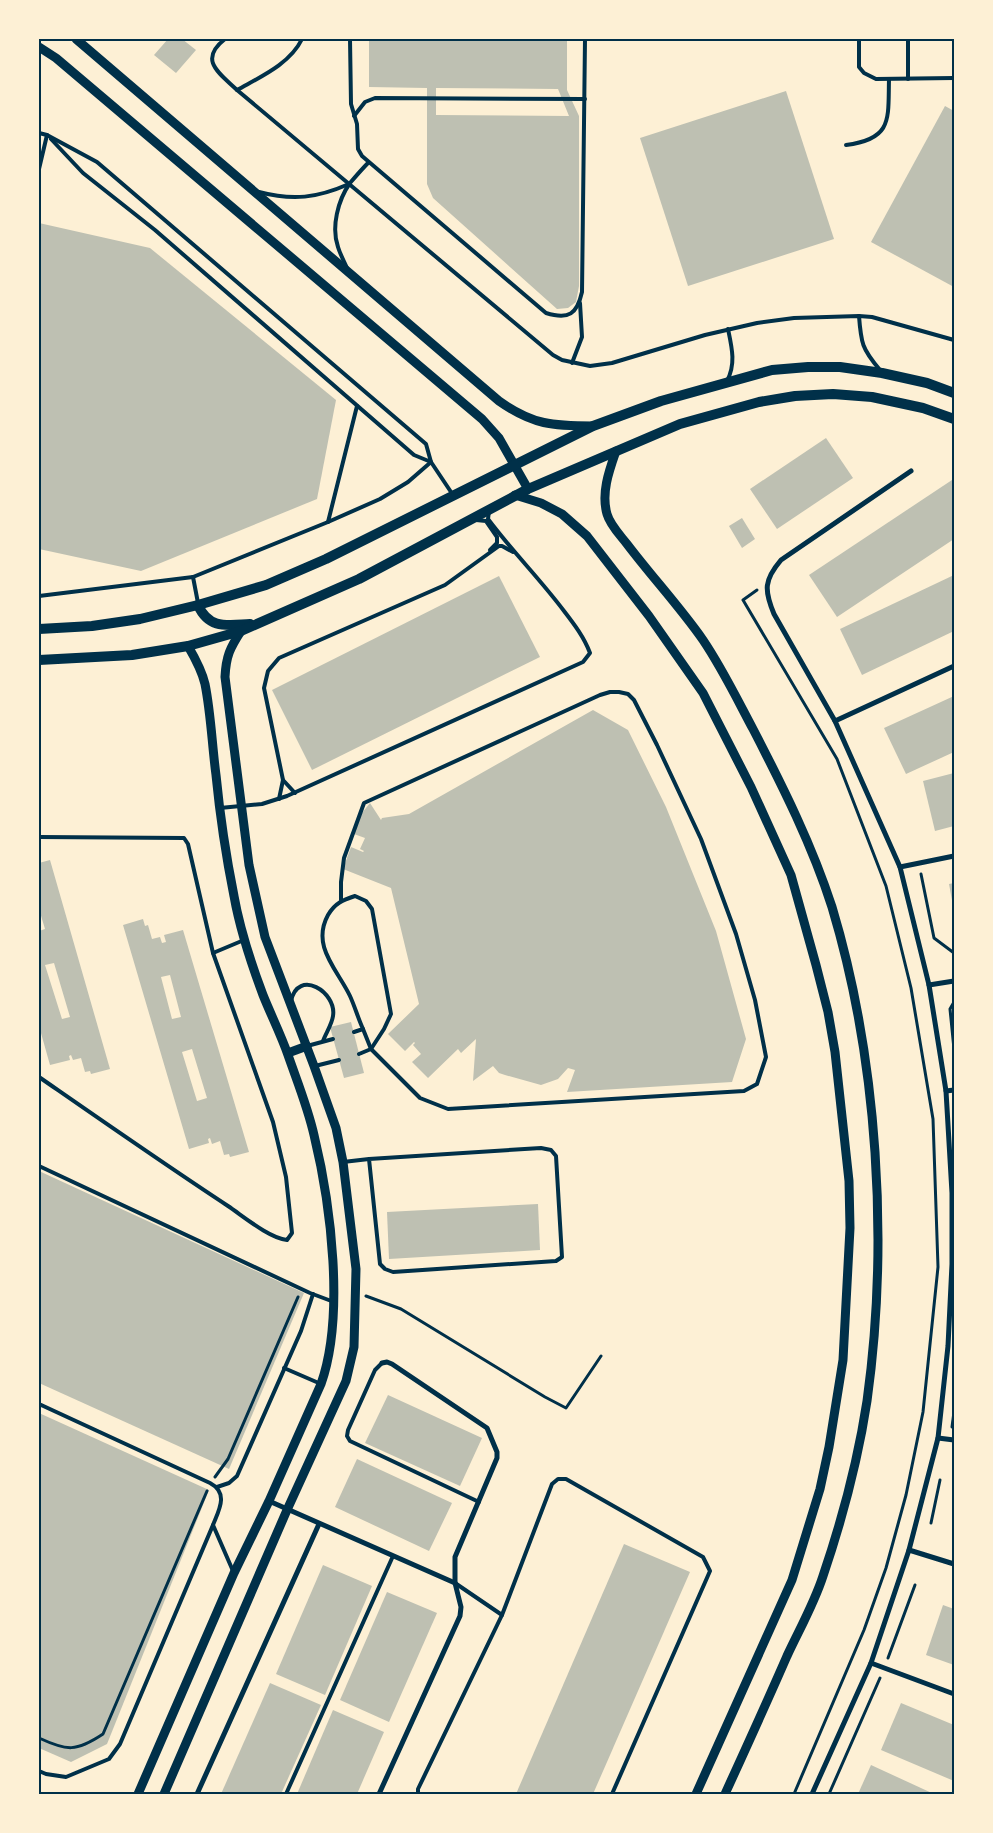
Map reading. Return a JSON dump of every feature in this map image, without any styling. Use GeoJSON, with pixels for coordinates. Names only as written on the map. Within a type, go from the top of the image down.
{"type":"FeatureCollection","features":[{"type":"Feature","properties":{"kind":"main road"},"geometry":{"type":"LineString","coordinates":[[39,630],[92,626],[140,619],[198,606],[266,585],[326,560],[593,426],[661,401],[772,370],[808,366],[840,367],[882,373],[927,383],[954,393]]}},
{"type":"Feature","properties":{"kind":"main road"},"geometry":{"type":"LineString","coordinates":[[39,660],[132,654],[188,646],[241,631],[359,580],[528,489],[680,424],[759,402],[795,396],[833,394],[872,397],[923,408],[954,419]]}},
{"type":"Feature","properties":{"kind":"main road"},"geometry":{"type":"LineString","coordinates":[[198,606],[210,622],[220,624],[262,623]]}},
{"type":"Feature","properties":{"kind":"street"},"geometry":{"type":"LineString","coordinates":[[76,39],[499,401],[513,411],[541,423],[563,426],[593,426]]}},
{"type":"Feature","properties":{"kind":"street"},"geometry":{"type":"LineString","coordinates":[[39,47],[56,58],[482,419],[498,438],[528,489]]}},
{"type":"Feature","properties":{"kind":"street"},"geometry":{"type":"LineString","coordinates":[[616,451],[608,473],[604,494],[608,517],[632,551],[704,641],[732,689],[784,788],[810,847],[831,905],[847,962],[867,1076],[874,1140],[878,1271],[866,1403],[854,1468],[821,1581],[725,1794]]}},
{"type":"Feature","properties":{"kind":"street"},"geometry":{"type":"LineString","coordinates":[[812,1794],[871,1663],[909,1550],[938,1438],[948,1346],[953,1264],[952,1193],[946,1090],[929,985],[900,868],[835,721],[774,614],[767,598],[766,583],[772,571],[781,560],[912,471]]}},
{"type":"Feature","properties":{"kind":"street"},"geometry":{"type":"LineString","coordinates":[[515,495],[541,503],[562,514],[587,536],[649,616],[703,693],[751,787],[791,875],[828,1012],[835,1052],[849,1181],[850,1228],[843,1360],[830,1447],[820,1489],[792,1580],[696,1794]]}},
{"type":"Feature","properties":{"kind":"street"},"geometry":{"type":"LineString","coordinates":[[164,1794],[287,1510],[346,1381],[354,1348],[356,1292],[350,1211],[336,1128],[265,936],[249,865],[225,677],[230,647],[241,631]]}},
{"type":"Feature","properties":{"kind":"street"},"geometry":{"type":"LineString","coordinates":[[138,1794],[234,1573],[269,1501],[327,1369],[331,1346],[334,1302],[327,1206],[314,1134],[288,1053],[263,995],[244,940],[234,896],[220,808],[205,684],[198,664],[188,646]]}},
{"type":"Feature","properties":{"kind":"street"},"geometry":{"type":"LineString","coordinates":[[835,721],[954,666]]}},
{"type":"Feature","properties":{"kind":"street"},"geometry":{"type":"LineString","coordinates":[[900,868],[954,856]]}},
{"type":"Feature","properties":{"kind":"street"},"geometry":{"type":"LineString","coordinates":[[929,985],[954,981]]}},
{"type":"Feature","properties":{"kind":"street"},"geometry":{"type":"LineString","coordinates":[[288,1053],[307,1046]]}},
{"type":"Feature","properties":{"kind":"street"},"geometry":{"type":"LineString","coordinates":[[946,1090],[954,1090]]}},
{"type":"Feature","properties":{"kind":"street"},"geometry":{"type":"LineString","coordinates":[[379,1794],[460,1616],[462,1607],[455,1583],[455,1557],[497,1458],[497,1452],[487,1428],[392,1364],[382,1363]]}},
{"type":"Feature","properties":{"kind":"street"},"geometry":{"type":"LineString","coordinates":[[938,1438],[954,1440]]}},
{"type":"Feature","properties":{"kind":"street"},"geometry":{"type":"LineString","coordinates":[[269,1501],[455,1583]]}},
{"type":"Feature","properties":{"kind":"street"},"geometry":{"type":"LineString","coordinates":[[197,1794],[319,1524]]}},
{"type":"Feature","properties":{"kind":"street"},"geometry":{"type":"LineString","coordinates":[[909,1550],[954,1564]]}},
{"type":"Feature","properties":{"kind":"street"},"geometry":{"type":"LineString","coordinates":[[871,1663],[954,1694]]}},
{"type":"Feature","properties":{"kind":"lane"},"geometry":{"type":"LineString","coordinates":[[225,39],[213,50],[211,58],[217,71],[237,90],[553,355],[562,360],[590,366],[612,363],[728,329],[757,322],[794,318],[860,316],[884,320],[954,340]]}},
{"type":"Feature","properties":{"kind":"lane"},"geometry":{"type":"LineString","coordinates":[[237,90],[292,55],[302,39]]}},
{"type":"Feature","properties":{"kind":"lane"},"geometry":{"type":"LineString","coordinates":[[350,39],[351,104],[357,124],[358,149],[368,163],[546,313],[557,316],[568,315],[576,311],[580,303]]}},
{"type":"Feature","properties":{"kind":"lane"},"geometry":{"type":"LineString","coordinates":[[572,363],[582,337],[580,303],[582,292],[586,39]]}},
{"type":"Feature","properties":{"kind":"lane"},"geometry":{"type":"LineString","coordinates":[[859,39],[860,67],[864,73],[876,79],[954,78]]}},
{"type":"Feature","properties":{"kind":"lane"},"geometry":{"type":"LineString","coordinates":[[908,39],[908,79]]}},
{"type":"Feature","properties":{"kind":"lane"},"geometry":{"type":"LineString","coordinates":[[846,145],[864,143],[873,138],[885,125],[888,114],[888,80]]}},
{"type":"Feature","properties":{"kind":"lane"},"geometry":{"type":"LineString","coordinates":[[354,116],[365,102],[375,98],[585,99]]}},
{"type":"Feature","properties":{"kind":"lane"},"geometry":{"type":"LineString","coordinates":[[39,133],[47,135],[97,162],[426,444],[431,462],[453,496]]}},
{"type":"Feature","properties":{"kind":"lane"},"geometry":{"type":"LineString","coordinates":[[39,169],[47,135]]}},
{"type":"Feature","properties":{"kind":"lane"},"geometry":{"type":"LineString","coordinates":[[47,135],[83,173],[154,230],[414,455],[431,462]]}},
{"type":"Feature","properties":{"kind":"lane"},"geometry":{"type":"LineString","coordinates":[[350,273],[337,246],[335,233],[338,208],[349,184],[368,163]]}},
{"type":"Feature","properties":{"kind":"lane"},"geometry":{"type":"LineString","coordinates":[[252,190],[292,198],[320,194],[349,184]]}},
{"type":"Feature","properties":{"kind":"lane"},"geometry":{"type":"LineString","coordinates":[[860,316],[861,342],[864,350],[882,373]]}},
{"type":"Feature","properties":{"kind":"lane"},"geometry":{"type":"LineString","coordinates":[[726,383],[733,365],[728,329]]}},
{"type":"Feature","properties":{"kind":"lane"},"geometry":{"type":"LineString","coordinates":[[328,522],[357,406]]}},
{"type":"Feature","properties":{"kind":"lane"},"geometry":{"type":"LineString","coordinates":[[39,596],[193,577],[380,499],[408,482],[431,462]]}},
{"type":"Feature","properties":{"kind":"lane"},"geometry":{"type":"LineString","coordinates":[[220,808],[279,800],[583,662],[590,652],[586,640],[545,586],[488,519],[490,508]]}},
{"type":"Feature","properties":{"kind":"lane"},"geometry":{"type":"LineString","coordinates":[[279,800],[283,780],[264,688],[268,672],[280,658],[312,642],[444,585],[480,558],[497,543],[497,537],[486,521],[470,519]]}},
{"type":"Feature","properties":{"kind":"lane"},"geometry":{"type":"LineString","coordinates":[[480,558],[499,546],[517,555]]}},
{"type":"Feature","properties":{"kind":"lane"},"geometry":{"type":"LineString","coordinates":[[193,577],[198,606]]}},
{"type":"Feature","properties":{"kind":"lane"},"geometry":{"type":"LineString","coordinates":[[341,900],[340,882],[344,858],[364,803],[600,695],[610,692],[628,694],[634,700],[657,745],[701,839],[736,934],[755,1000],[766,1057],[757,1084],[744,1090],[448,1109],[420,1098],[371,1049],[350,996],[323,947],[321,932],[325,920],[341,900],[355,896],[366,901],[372,909],[390,1014],[384,1029],[371,1049],[360,1054]]}},
{"type":"Feature","properties":{"kind":"lane"},"geometry":{"type":"LineString","coordinates":[[283,780],[295,793]]}},
{"type":"Feature","properties":{"kind":"lane"},"geometry":{"type":"LineString","coordinates":[[39,837],[184,838],[188,844],[213,954],[273,1122],[286,1177],[292,1233],[287,1240],[280,1240],[39,1077]]}},
{"type":"Feature","properties":{"kind":"lane"},"geometry":{"type":"LineString","coordinates":[[213,954],[244,940]]}},
{"type":"Feature","properties":{"kind":"lane"},"geometry":{"type":"LineString","coordinates":[[291,1003],[296,990],[304,984],[313,984],[323,991],[332,1005],[334,1015],[323,1041]]}},
{"type":"Feature","properties":{"kind":"lane"},"geometry":{"type":"LineString","coordinates":[[354,1032],[363,1028]]}},
{"type":"Feature","properties":{"kind":"lane"},"geometry":{"type":"LineString","coordinates":[[307,1046],[333,1039]]}},
{"type":"Feature","properties":{"kind":"lane"},"geometry":{"type":"LineString","coordinates":[[314,1066],[339,1060]]}},
{"type":"Feature","properties":{"kind":"lane"},"geometry":{"type":"LineString","coordinates":[[343,1162],[368,1159],[542,1148],[551,1150],[556,1156],[562,1257],[556,1261],[393,1272],[385,1269],[380,1264],[368,1159]]}},
{"type":"Feature","properties":{"kind":"lane"},"geometry":{"type":"LineString","coordinates":[[39,1166],[312,1294],[334,1302]]}},
{"type":"Feature","properties":{"kind":"lane"},"geometry":{"type":"LineString","coordinates":[[39,1404],[217,1486],[230,1483],[236,1476],[301,1331],[312,1294]]}},
{"type":"Feature","properties":{"kind":"lane"},"geometry":{"type":"LineString","coordinates":[[382,1363],[375,1370],[348,1430],[347,1436],[350,1441],[479,1502]]}},
{"type":"Feature","properties":{"kind":"lane"},"geometry":{"type":"LineString","coordinates":[[284,1368],[321,1384]]}},
{"type":"Feature","properties":{"kind":"lane"},"geometry":{"type":"LineString","coordinates":[[418,1794],[418,1789],[502,1615],[552,1484],[558,1479],[566,1479],[703,1557],[710,1571],[612,1794]]}},
{"type":"Feature","properties":{"kind":"lane"},"geometry":{"type":"LineString","coordinates":[[39,1770],[46,1774],[66,1777],[109,1759],[120,1744],[221,1505],[221,1494],[217,1486]]}},
{"type":"Feature","properties":{"kind":"lane"},"geometry":{"type":"LineString","coordinates":[[213,1525],[234,1573]]}},
{"type":"Feature","properties":{"kind":"lane"},"geometry":{"type":"LineString","coordinates":[[286,1794],[392,1556]]}},
{"type":"Feature","properties":{"kind":"lane"},"geometry":{"type":"LineString","coordinates":[[455,1583],[502,1615]]}},
{"type":"Feature","properties":{"kind":"path"},"geometry":{"type":"LineString","coordinates":[[919,863],[934,938],[954,953]]}},
{"type":"Feature","properties":{"kind":"path"},"geometry":{"type":"LineString","coordinates":[[954,1002],[950,1009],[954,1049]]}},
{"type":"Feature","properties":{"kind":"path"},"geometry":{"type":"LineString","coordinates":[[356,1292],[401,1309],[566,1408],[601,1356]]}},
{"type":"Feature","properties":{"kind":"path"},"geometry":{"type":"LineString","coordinates":[[39,1738],[69,1749],[94,1740],[103,1734],[210,1483],[228,1460],[299,1295],[312,1294]]}},
{"type":"Feature","properties":{"kind":"path"},"geometry":{"type":"LineString","coordinates":[[830,1794],[884,1668],[915,1585]]}},
{"type":"Feature","properties":{"kind":"building"},"geometry":{"type":"Polygon","coordinates":[[[168,39],[182,39],[196,50],[176,73],[154,55],[168,39]]]}},
{"type":"Feature","properties":{"kind":"building"},"geometry":{"type":"Polygon","coordinates":[[[369,39],[567,39],[567,90],[579,116],[579,286],[576,302],[568,308],[557,309],[433,198],[427,184],[427,88],[369,87],[369,39]],[[436,88],[436,115],[569,116],[558,89],[436,88]]]}},
{"type":"Feature","properties":{"kind":"building"},"geometry":{"type":"Polygon","coordinates":[[[786,91],[834,239],[688,286],[640,138],[786,91]]]}},
{"type":"Feature","properties":{"kind":"building"},"geometry":{"type":"Polygon","coordinates":[[[945,106],[954,111],[954,287],[871,242],[945,106]]]}},
{"type":"Feature","properties":{"kind":"building"},"geometry":{"type":"Polygon","coordinates":[[[39,223],[150,248],[336,400],[317,499],[141,571],[39,549],[39,223]]]}},
{"type":"Feature","properties":{"kind":"building"},"geometry":{"type":"Polygon","coordinates":[[[826,438],[853,478],[777,529],[750,489],[826,438]]]}},
{"type":"Feature","properties":{"kind":"building"},"geometry":{"type":"Polygon","coordinates":[[[952,480],[954,484],[954,539],[837,617],[809,575],[952,480]]]}},
{"type":"Feature","properties":{"kind":"building"},"geometry":{"type":"Polygon","coordinates":[[[742,518],[755,539],[742,548],[729,526],[742,518]]]}},
{"type":"Feature","properties":{"kind":"building"},"geometry":{"type":"Polygon","coordinates":[[[954,575],[954,631],[862,675],[840,629],[954,575]]]}},
{"type":"Feature","properties":{"kind":"building"},"geometry":{"type":"Polygon","coordinates":[[[499,576],[540,657],[312,770],[272,690],[499,576]]]}},
{"type":"Feature","properties":{"kind":"building"},"geometry":{"type":"Polygon","coordinates":[[[954,696],[954,752],[906,774],[884,728],[954,696]]]}},
{"type":"Feature","properties":{"kind":"building"},"geometry":{"type":"Polygon","coordinates":[[[593,710],[628,730],[666,807],[716,931],[746,1039],[732,1082],[567,1092],[575,1070],[568,1068],[558,1079],[541,1085],[499,1073],[493,1066],[473,1081],[476,1039],[461,1053],[458,1049],[428,1078],[412,1062],[421,1054],[413,1045],[415,1043],[405,1051],[388,1034],[419,1004],[391,888],[343,869],[351,847],[364,851],[360,849],[365,838],[354,834],[362,813],[370,803],[381,820],[382,818],[409,814],[593,710]]]}},
{"type":"Feature","properties":{"kind":"building"},"geometry":{"type":"Polygon","coordinates":[[[954,773],[954,826],[935,831],[923,781],[954,773]]]}},
{"type":"Feature","properties":{"kind":"building"},"geometry":{"type":"Polygon","coordinates":[[[50,860],[110,1069],[91,1074],[90,1071],[85,1072],[81,1058],[73,1060],[71,1055],[69,1056],[70,1060],[50,1065],[39,1026],[39,931],[45,929],[39,909],[39,863],[50,860]],[[54,963],[45,965],[62,1019],[70,1017],[54,963]]]}},
{"type":"Feature","properties":{"kind":"building"},"geometry":{"type":"Polygon","coordinates":[[[954,883],[954,906],[953,906],[949,884],[954,883]]]}},
{"type":"Feature","properties":{"kind":"building"},"geometry":{"type":"Polygon","coordinates":[[[143,919],[145,926],[148,925],[152,939],[160,937],[162,943],[166,942],[164,935],[183,930],[249,1152],[230,1157],[229,1154],[224,1155],[220,1141],[212,1144],[210,1138],[208,1139],[209,1143],[189,1149],[123,925],[143,919]],[[170,975],[161,977],[172,1019],[181,1017],[170,975]],[[192,1049],[182,1052],[197,1101],[207,1098],[192,1049]]]}},
{"type":"Feature","properties":{"kind":"building"},"geometry":{"type":"Polygon","coordinates":[[[351,1022],[364,1073],[344,1078],[330,1027],[351,1022]]]}},
{"type":"Feature","properties":{"kind":"building"},"geometry":{"type":"Polygon","coordinates":[[[39,1171],[304,1293],[229,1469],[39,1383],[39,1171]]]}},
{"type":"Feature","properties":{"kind":"building"},"geometry":{"type":"Polygon","coordinates":[[[538,1204],[540,1250],[389,1259],[387,1212],[538,1204]]]}},
{"type":"Feature","properties":{"kind":"building"},"geometry":{"type":"Polygon","coordinates":[[[388,1395],[482,1438],[460,1486],[365,1443],[388,1395]]]}},
{"type":"Feature","properties":{"kind":"building"},"geometry":{"type":"Polygon","coordinates":[[[39,1413],[209,1490],[107,1744],[71,1762],[39,1748],[39,1413]]]}},
{"type":"Feature","properties":{"kind":"building"},"geometry":{"type":"Polygon","coordinates":[[[357,1459],[452,1503],[429,1551],[335,1507],[357,1459]]]}},
{"type":"Feature","properties":{"kind":"building"},"geometry":{"type":"Polygon","coordinates":[[[624,1544],[690,1572],[593,1794],[516,1794],[624,1544]]]}},
{"type":"Feature","properties":{"kind":"building"},"geometry":{"type":"Polygon","coordinates":[[[323,1565],[372,1586],[325,1695],[276,1674],[323,1565]]]}},
{"type":"Feature","properties":{"kind":"building"},"geometry":{"type":"Polygon","coordinates":[[[387,1592],[437,1613],[389,1722],[340,1700],[387,1592]]]}},
{"type":"Feature","properties":{"kind":"building"},"geometry":{"type":"Polygon","coordinates":[[[943,1605],[954,1609],[954,1665],[926,1655],[943,1605]]]}},
{"type":"Feature","properties":{"kind":"building"},"geometry":{"type":"Polygon","coordinates":[[[270,1683],[321,1705],[281,1794],[221,1794],[270,1683]]]}},
{"type":"Feature","properties":{"kind":"building"},"geometry":{"type":"Polygon","coordinates":[[[901,1703],[954,1725],[954,1781],[881,1750],[901,1703]]]}},
{"type":"Feature","properties":{"kind":"building"},"geometry":{"type":"Polygon","coordinates":[[[333,1710],[384,1732],[357,1794],[297,1794],[333,1710]]]}},
{"type":"Feature","properties":{"kind":"building"},"geometry":{"type":"Polygon","coordinates":[[[871,1765],[934,1794],[858,1794],[871,1765]]]}}]}
